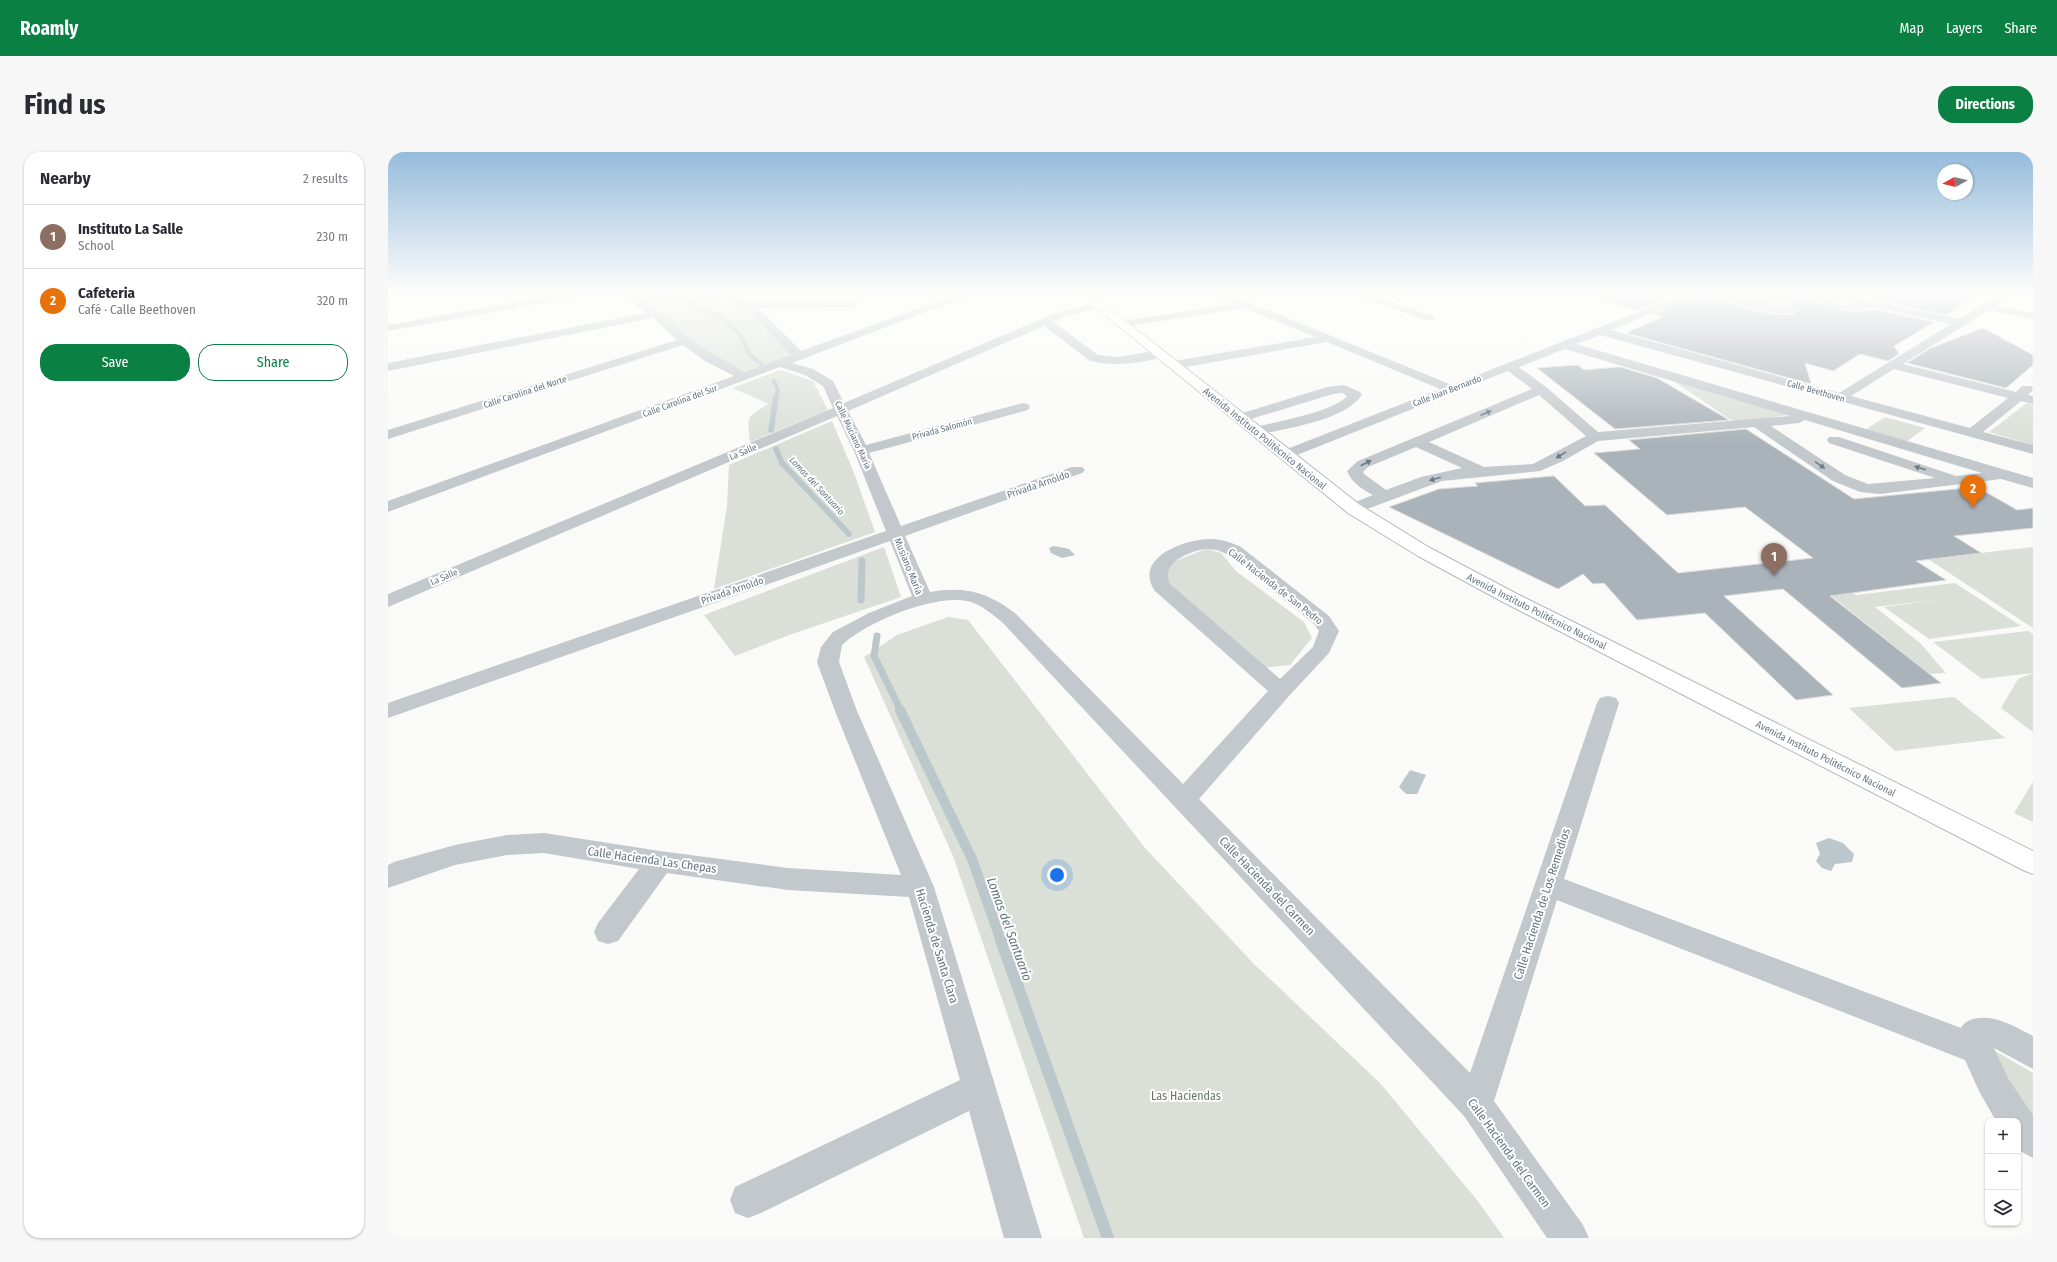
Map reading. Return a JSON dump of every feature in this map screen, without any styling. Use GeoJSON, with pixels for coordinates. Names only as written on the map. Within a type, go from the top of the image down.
{"type":"FeatureCollection","features":[{"type":"Feature","properties":{"kind":"main road","name":"Avenida Instituto Politécnico Nacional"},"geometry":{"type":"LineString","coordinates":[[1145,344],[1287,454],[1354,509],[1424,552],[1510,598],[2033,862]]}},
{"type":"Feature","properties":{"kind":"street"},"geometry":{"type":"LineString","coordinates":[[388,367],[506,344]]}},
{"type":"Feature","properties":{"kind":"street","name":"Calle Carolina del Norte"},"geometry":{"type":"LineString","coordinates":[[388,435],[673,344]]}},
{"type":"Feature","properties":{"kind":"street"},"geometry":{"type":"LineString","coordinates":[[689,344],[709,358],[746,377]]}},
{"type":"Feature","properties":{"kind":"street"},"geometry":{"type":"LineString","coordinates":[[787,344],[800,357]]}},
{"type":"Feature","properties":{"kind":"street","name":"Calle Carolina del Sur"},"geometry":{"type":"LineString","coordinates":[[388,508],[836,344]]}},
{"type":"Feature","properties":{"kind":"street","name":"La Salle"},"geometry":{"type":"LineString","coordinates":[[388,601],[842,409],[1004,344]]}},
{"type":"Feature","properties":{"kind":"street"},"geometry":{"type":"LineString","coordinates":[[1075,344],[1099,360],[1121,360],[1167,359],[1290,344]]}},
{"type":"Feature","properties":{"kind":"street"},"geometry":{"type":"LineString","coordinates":[[1339,344],[1451,389]]}},
{"type":"Feature","properties":{"kind":"street","name":"Calle Juan Bernardo"},"geometry":{"type":"LineString","coordinates":[[1287,454],[1568,344]]}},
{"type":"Feature","properties":{"kind":"street","name":"Calle Beethoven"},"geometry":{"type":"LineString","coordinates":[[1645,344],[2033,450]]}},
{"type":"Feature","properties":{"kind":"street"},"geometry":{"type":"LineString","coordinates":[[1839,398],[1926,344]]}},
{"type":"Feature","properties":{"kind":"street"},"geometry":{"type":"LineString","coordinates":[[1565,345],[2033,484]]}},
{"type":"Feature","properties":{"kind":"street","name":"Calle Muciano María"},"geometry":{"type":"LineString","coordinates":[[783,364],[809,372],[828,384],[842,409],[896,533]]}},
{"type":"Feature","properties":{"kind":"street"},"geometry":{"type":"LineString","coordinates":[[1891,365],[2033,400]]}},
{"type":"Feature","properties":{"kind":"street"},"geometry":{"type":"LineString","coordinates":[[1509,366],[1541,390],[1595,437]]}},
{"type":"Feature","properties":{"kind":"street"},"geometry":{"type":"LineString","coordinates":[[1972,434],[2033,384]]}},
{"type":"Feature","properties":{"kind":"street"},"geometry":{"type":"LineString","coordinates":[[1241,418],[1332,390],[1344,389],[1355,395],[1354,398],[1347,404],[1331,411],[1257,431]]}},
{"type":"Feature","properties":{"kind":"street"},"geometry":{"type":"LineString","coordinates":[[1385,496],[1360,479],[1356,474],[1356,471],[1363,464],[1541,390]]}},
{"type":"Feature","properties":{"kind":"street","name":"Privada Salomón"},"geometry":{"type":"LineString","coordinates":[[861,451],[1023,406]]}},
{"type":"Feature","properties":{"kind":"street"},"geometry":{"type":"LineString","coordinates":[[1354,509],[1385,496],[1453,474],[1485,473],[1540,466],[1595,437],[1810,418]]}},
{"type":"Feature","properties":{"kind":"street"},"geometry":{"type":"LineString","coordinates":[[1778,421],[1957,480]]}},
{"type":"Feature","properties":{"kind":"street"},"geometry":{"type":"LineString","coordinates":[[1757,423],[1838,478],[1859,487],[1880,489],[2004,475]]}},
{"type":"Feature","properties":{"kind":"street"},"geometry":{"type":"LineString","coordinates":[[1417,442],[1485,473]]}},
{"type":"Feature","properties":{"kind":"street","name":"Privada Arnoldo"},"geometry":{"type":"LineString","coordinates":[[388,711],[1077,470]]}},
{"type":"Feature","properties":{"kind":"street","name":"Musiano María"},"geometry":{"type":"LineString","coordinates":[[896,533],[923,599]]}},
{"type":"Feature","properties":{"kind":"street","name":"Calle Hacienda de San Pedro"},"geometry":{"type":"LineString","coordinates":[[1184,799],[1281,691],[1322,649],[1327,640],[1329,631],[1322,620],[1235,551],[1224,546],[1202,544],[1173,554],[1159,568],[1157,574],[1162,587],[1281,691]]}},
{"type":"Feature","properties":{"kind":"street","name":"Calle Hacienda del Carmen"},"geometry":{"type":"LineString","coordinates":[[828,662],[828,654],[834,642],[851,627],[923,599],[950,595],[970,596],[988,603],[1009,618],[1476,1104],[1570,1238]]}},
{"type":"Feature","properties":{"kind":"street","name":"Hacienda de Santa Clara"},"geometry":{"type":"LineString","coordinates":[[828,662],[846,711],[920,887],[1023,1238]]}},
{"type":"Feature","properties":{"kind":"street","name":"Calle Hacienda de Los Remedios"},"geometry":{"type":"LineString","coordinates":[[1476,1104],[1608,703]]}},
{"type":"Feature","properties":{"kind":"street","name":"Calle Hacienda Las Chepas"},"geometry":{"type":"LineString","coordinates":[[388,877],[404,870],[455,855],[507,845],[544,843],[660,862],[788,879],[920,887]]}},
{"type":"Feature","properties":{"kind":"street"},"geometry":{"type":"LineString","coordinates":[[608,932],[660,862]]}},
{"type":"Feature","properties":{"kind":"street"},"geometry":{"type":"LineString","coordinates":[[1548,885],[1978,1050]]}},
{"type":"Feature","properties":{"kind":"street"},"geometry":{"type":"LineString","coordinates":[[2014,1118],[1997,1093],[1978,1050],[1974,1035],[1978,1031],[1984,1030],[1996,1033],[2033,1054]]}},
{"type":"Feature","properties":{"kind":"street"},"geometry":{"type":"LineString","coordinates":[[748,1200],[979,1088]]}},
{"type":"Feature","properties":{"kind":"street"},"geometry":{"type":"LineString","coordinates":[[2021,1127],[2033,1140]]}},
{"type":"Feature","properties":{"kind":"green space"},"geometry":{"type":"Polygon","coordinates":[[[692,344],[784,344],[793,353],[789,355],[791,357],[747,372],[735,368],[692,344]]]}},
{"type":"Feature","properties":{"kind":"green space"},"geometry":{"type":"Polygon","coordinates":[[[780,370],[813,381],[828,410],[750,442],[748,426],[750,418],[756,412],[769,404],[732,388],[780,370]]]}},
{"type":"Feature","properties":{"kind":"green space"},"geometry":{"type":"Polygon","coordinates":[[[1669,378],[1789,415],[1734,422],[1669,378]]]}},
{"type":"Feature","properties":{"kind":"green space"},"geometry":{"type":"Polygon","coordinates":[[[2027,403],[2033,405],[2033,445],[1989,432],[2027,403]]]}},
{"type":"Feature","properties":{"kind":"green space"},"geometry":{"type":"Polygon","coordinates":[[[1885,417],[1925,428],[1906,442],[1865,430],[1885,417]]]}},
{"type":"Feature","properties":{"kind":"green space"},"geometry":{"type":"Polygon","coordinates":[[[832,421],[854,473],[875,532],[714,589],[727,506],[729,465],[832,421]]]}},
{"type":"Feature","properties":{"kind":"green space"},"geometry":{"type":"Polygon","coordinates":[[[884,547],[901,597],[792,634],[735,656],[704,615],[884,547]]]}},
{"type":"Feature","properties":{"kind":"green space"},"geometry":{"type":"Polygon","coordinates":[[[2033,547],[2033,628],[1928,559],[2033,547]]]}},
{"type":"Feature","properties":{"kind":"green space"},"geometry":{"type":"Polygon","coordinates":[[[1206,549],[1221,553],[1236,571],[1304,622],[1312,638],[1290,665],[1261,668],[1165,584],[1165,569],[1175,561],[1206,549]]]}},
{"type":"Feature","properties":{"kind":"green space"},"geometry":{"type":"Polygon","coordinates":[[[1814,567],[1856,595],[1955,583],[2021,626],[1929,639],[1884,607],[1935,600],[1875,607],[1920,643],[1946,673],[1930,674],[1796,568],[1814,567]]]}},
{"type":"Feature","properties":{"kind":"green space","name":"Las Haciendas"},"geometry":{"type":"Polygon","coordinates":[[[948,617],[968,620],[1145,848],[1254,964],[1380,1083],[1477,1200],[1504,1238],[1084,1238],[953,856],[864,657],[897,635],[948,617]]]}},
{"type":"Feature","properties":{"kind":"green space"},"geometry":{"type":"Polygon","coordinates":[[[2028,631],[2033,634],[2033,673],[1982,679],[1933,642],[2028,631]]]}},
{"type":"Feature","properties":{"kind":"green space"},"geometry":{"type":"Polygon","coordinates":[[[2033,673],[2033,732],[2001,708],[2018,679],[2033,673]]]}},
{"type":"Feature","properties":{"kind":"green space"},"geometry":{"type":"Polygon","coordinates":[[[1954,697],[2005,738],[1895,751],[1849,708],[1954,697]]]}},
{"type":"Feature","properties":{"kind":"green space"},"geometry":{"type":"Polygon","coordinates":[[[2033,782],[2033,822],[2014,813],[2033,782]]]}},
{"type":"Feature","properties":{"kind":"green space"},"geometry":{"type":"Polygon","coordinates":[[[1990,1048],[2033,1073],[2033,1130],[1990,1048]]]}},
{"type":"Feature","properties":{"kind":"shaded area"},"geometry":{"type":"Polygon","coordinates":[[[1054,546],[1069,549],[1075,555],[1062,558],[1051,553],[1049,548],[1054,546]]]}},
{"type":"Feature","properties":{"kind":"shaded area"},"geometry":{"type":"Polygon","coordinates":[[[1410,770],[1426,775],[1417,794],[1406,794],[1399,787],[1410,770]]]}},
{"type":"Feature","properties":{"kind":"shaded area"},"geometry":{"type":"Polygon","coordinates":[[[1829,838],[1843,843],[1854,854],[1852,862],[1835,864],[1831,871],[1822,868],[1816,861],[1820,854],[1816,843],[1829,838]]]}},
{"type":"Feature","properties":{"kind":"building"},"geometry":{"type":"Polygon","coordinates":[[[1665,344],[1898,344],[1894,346],[1899,354],[1888,361],[1860,354],[1833,371],[1805,363],[1811,384],[1665,344]]]}},
{"type":"Feature","properties":{"kind":"building"},"geometry":{"type":"Polygon","coordinates":[[[1942,344],[2012,344],[2033,355],[2033,365],[2006,388],[1907,363],[1931,348],[1942,344]]]}},
{"type":"Feature","properties":{"kind":"building"},"geometry":{"type":"Polygon","coordinates":[[[1578,365],[1584,370],[1620,367],[1657,378],[1729,420],[1615,429],[1537,368],[1578,365]]]}},
{"type":"Feature","properties":{"kind":"building"},"geometry":{"type":"Polygon","coordinates":[[[1746,429],[1854,499],[1977,487],[2017,510],[2033,508],[2033,528],[1954,536],[1981,553],[1916,561],[1946,580],[1830,596],[1941,683],[1902,688],[1783,589],[1724,596],[1833,695],[1796,700],[1705,613],[1637,620],[1604,583],[1593,584],[1583,574],[1558,589],[1389,507],[1439,489],[1478,486],[1475,483],[1554,476],[1585,506],[1605,505],[1678,573],[1813,558],[1745,507],[1667,515],[1594,453],[1640,449],[1629,440],[1746,429]]]}},
{"type":"Feature","properties":{"kind":"waterway","name":"Lomas del Santuario"},"geometry":{"type":"LineString","coordinates":[[744,344],[749,354],[762,365]]}},
{"type":"Feature","properties":{"kind":"waterway","name":"Lomas del Santuario"},"geometry":{"type":"LineString","coordinates":[[774,381],[778,390],[776,398]]}},
{"type":"Feature","properties":{"kind":"waterway","name":"Lomas del Santuario"},"geometry":{"type":"LineString","coordinates":[[771,430],[776,397]]}},
{"type":"Feature","properties":{"kind":"waterway","name":"Lomas del Santuario"},"geometry":{"type":"LineString","coordinates":[[776,449],[782,463],[849,534]]}},
{"type":"Feature","properties":{"kind":"waterway","name":"Lomas del Santuario"},"geometry":{"type":"LineString","coordinates":[[861,600],[862,561]]}},
{"type":"Feature","properties":{"kind":"waterway","name":"Lomas del Santuario"},"geometry":{"type":"LineString","coordinates":[[877,636],[874,656],[901,711]]}},
{"type":"Feature","properties":{"kind":"waterway","name":"Lomas del Santuario"},"geometry":{"type":"LineString","coordinates":[[900,710],[972,859],[1001,941]]}},
{"type":"Feature","properties":{"kind":"waterway","name":"Lomas del Santuario"},"geometry":{"type":"LineString","coordinates":[[1001,940],[1108,1238]]}},
{"type":"Feature","properties":{"kind":"place","name":"Cafeteria"},"geometry":{"type":"Point","coordinates":[1973,508]}},
{"type":"Feature","properties":{"kind":"place","name":"Instituto La Salle"},"geometry":{"type":"Point","coordinates":[1774,576]}}]}
